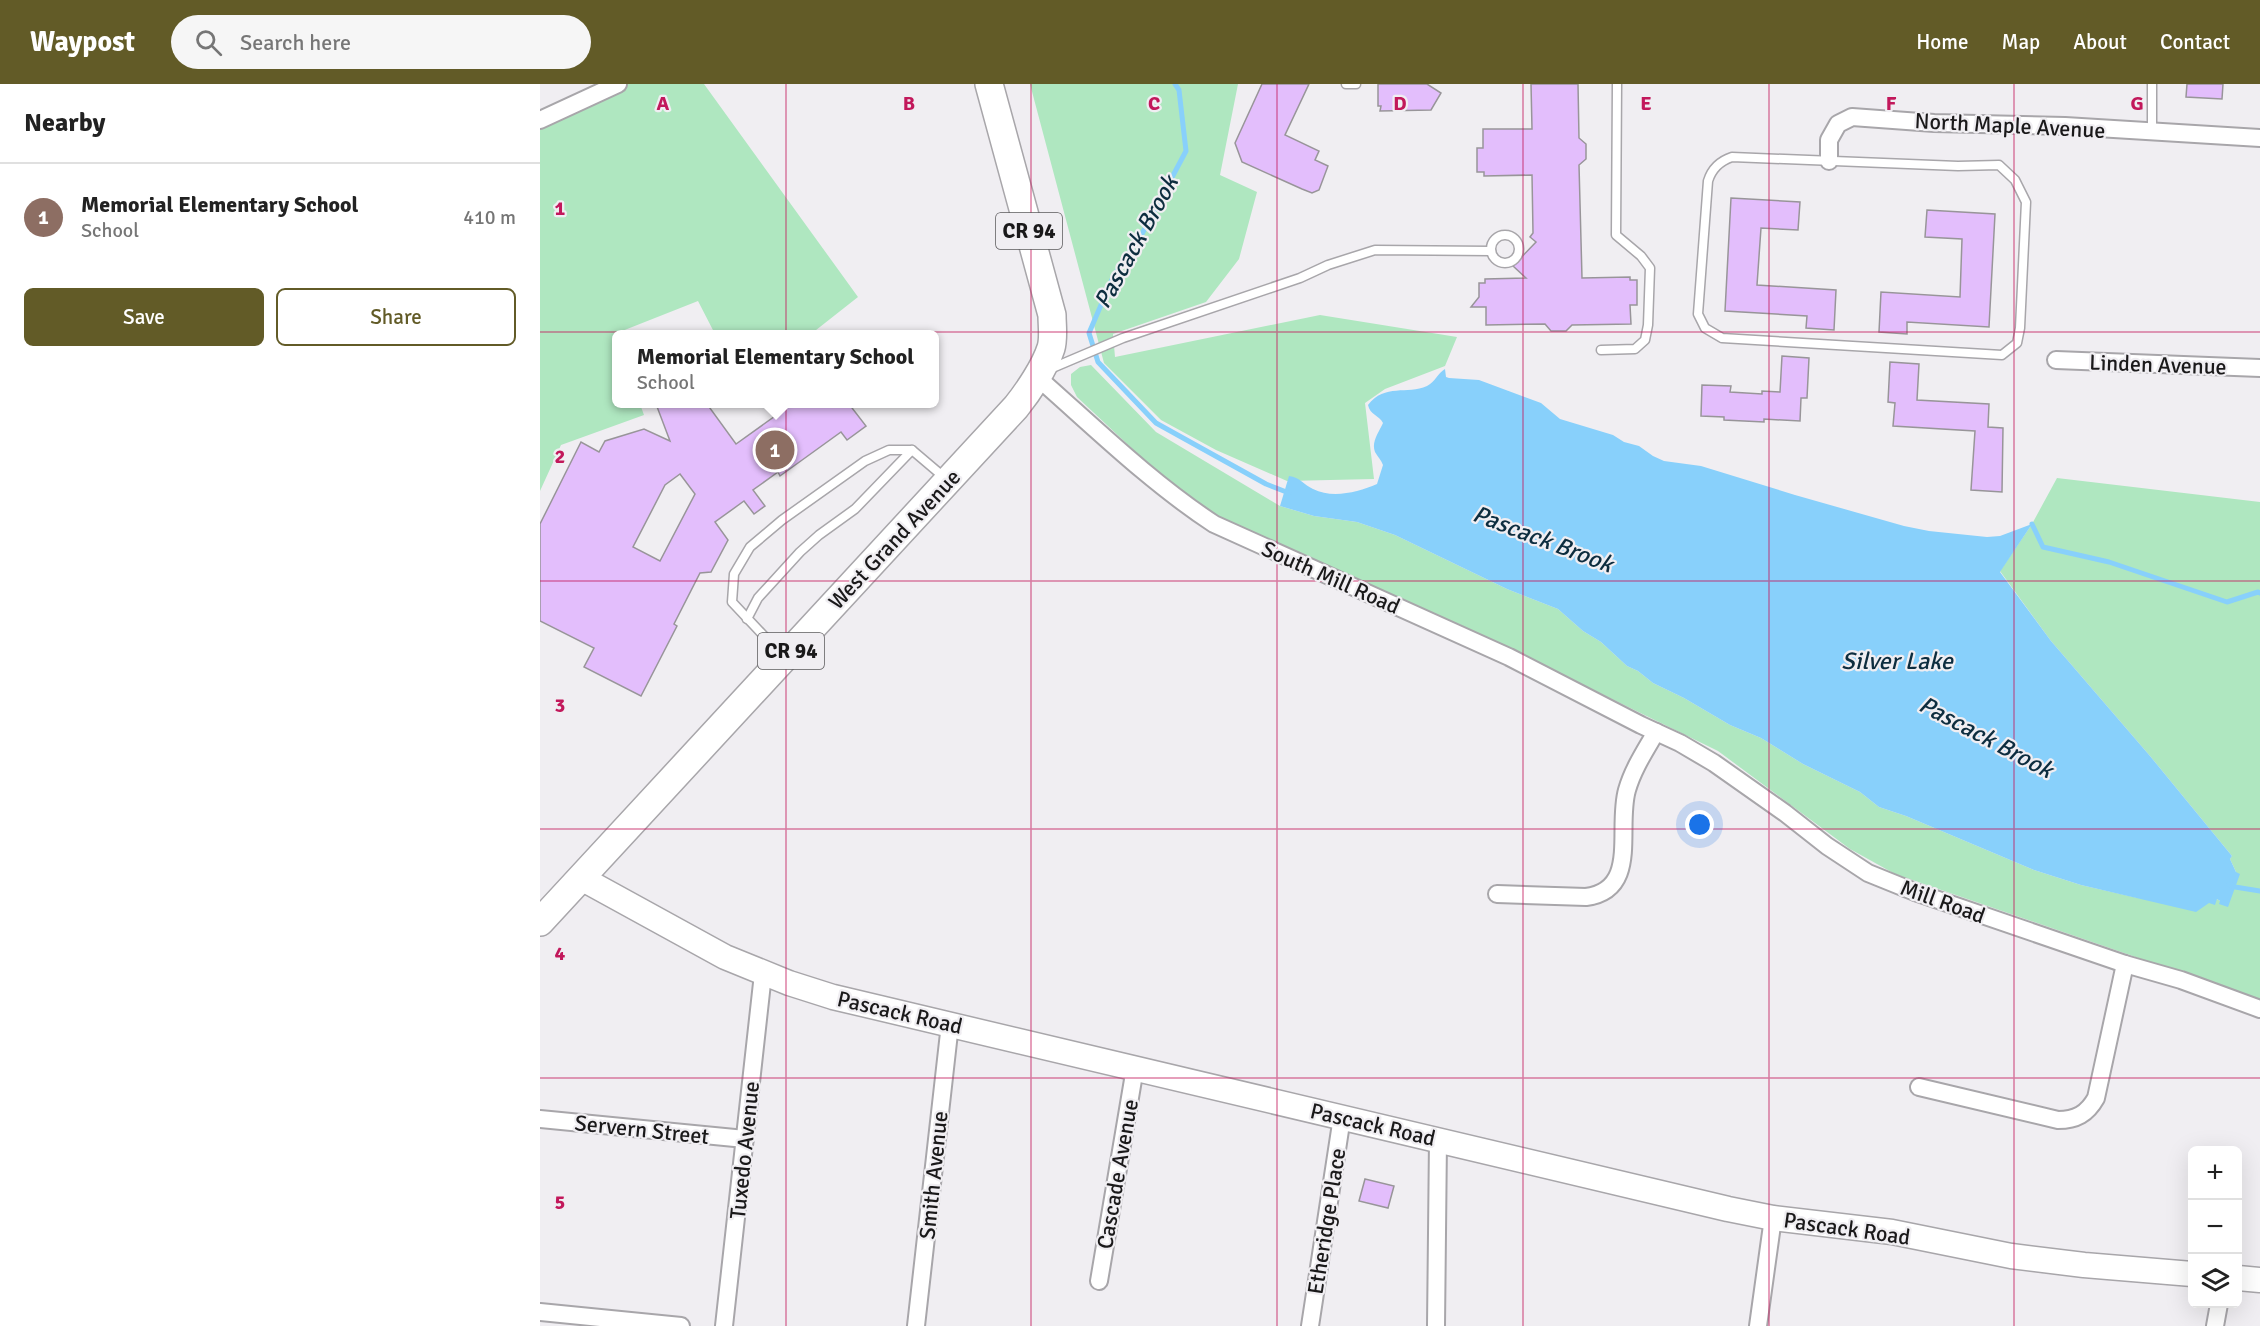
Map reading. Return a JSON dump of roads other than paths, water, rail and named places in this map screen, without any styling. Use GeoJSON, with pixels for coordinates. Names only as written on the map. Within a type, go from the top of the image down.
{"type":"FeatureCollection","features":[{"type":"Feature","properties":{"kind":"main road","name":"West Grand Avenue"},"geometry":{"type":"LineString","coordinates":[[540,922],[1016,407],[1051,349],[1052,315],[989,84]]}},
{"type":"Feature","properties":{"kind":"street"},"geometry":{"type":"LineString","coordinates":[[540,120],[618,84]]}},
{"type":"Feature","properties":{"kind":"street","name":"North Maple Avenue"},"geometry":{"type":"LineString","coordinates":[[1829,161],[1829,140],[1839,124],[1852,117],[1935,123],[2009,123],[2260,138]]}},
{"type":"Feature","properties":{"kind":"street","name":"Linden Avenue"},"geometry":{"type":"LineString","coordinates":[[2056,360],[2260,368]]}},
{"type":"Feature","properties":{"kind":"street","name":"South Mill Road"},"geometry":{"type":"LineString","coordinates":[[1036,376],[1116,448],[1185,505],[1214,524],[1509,657],[1656,732]]}},
{"type":"Feature","properties":{"kind":"street"},"geometry":{"type":"LineString","coordinates":[[1497,894],[1586,897],[1598,895],[1609,889],[1617,880],[1621,868],[1623,810],[1626,792],[1634,770],[1656,732]]}},
{"type":"Feature","properties":{"kind":"street","name":"Mill Road"},"geometry":{"type":"LineString","coordinates":[[1656,732],[1714,763],[1827,846],[1868,873],[1915,892],[2260,1009]]}},
{"type":"Feature","properties":{"kind":"street","name":"Pascack Road"},"geometry":{"type":"LineString","coordinates":[[581,878],[704,946],[764,974],[833,997],[1674,1197],[1773,1218],[1892,1232],[2012,1256],[2188,1274]]}},
{"type":"Feature","properties":{"kind":"street"},"geometry":{"type":"LineString","coordinates":[[1919,1087],[2058,1120],[2069,1120],[2081,1116],[2096,1098],[2125,964]]}},
{"type":"Feature","properties":{"kind":"street","name":"Tuxedo Avenue"},"geometry":{"type":"LineString","coordinates":[[724,1326],[764,974]]}},
{"type":"Feature","properties":{"kind":"street","name":"Smith Avenue"},"geometry":{"type":"LineString","coordinates":[[916,1326],[950,1024]]}},
{"type":"Feature","properties":{"kind":"street","name":"Cascade Avenue"},"geometry":{"type":"LineString","coordinates":[[1099,1281],[1135,1068]]}},
{"type":"Feature","properties":{"kind":"street","name":"Etheridge Place"},"geometry":{"type":"LineString","coordinates":[[1310,1326],[1342,1117]]}},
{"type":"Feature","properties":{"kind":"street","name":"Servern Street"},"geometry":{"type":"LineString","coordinates":[[540,1119],[745,1139]]}},
{"type":"Feature","properties":{"kind":"street"},"geometry":{"type":"LineString","coordinates":[[1436,1326],[1438,1140]]}},
{"type":"Feature","properties":{"kind":"street"},"geometry":{"type":"LineString","coordinates":[[1758,1326],[1773,1218]]}},
{"type":"Feature","properties":{"kind":"street"},"geometry":{"type":"LineString","coordinates":[[2242,1278],[2260,1280]]}},
{"type":"Feature","properties":{"kind":"street"},"geometry":{"type":"LineString","coordinates":[[2215,1326],[2218,1308]]}},
{"type":"Feature","properties":{"kind":"street"},"geometry":{"type":"LineString","coordinates":[[540,1312],[681,1326]]}},
{"type":"Feature","properties":{"kind":"lane"},"geometry":{"type":"LineString","coordinates":[[1346,84],[1356,84]]}},
{"type":"Feature","properties":{"kind":"lane"},"geometry":{"type":"LineString","coordinates":[[1601,350],[1635,349],[1645,340],[1648,325],[1650,268],[1641,256],[1616,235],[1617,84]]}},
{"type":"Feature","properties":{"kind":"lane"},"geometry":{"type":"LineString","coordinates":[[2152,88],[2152,131]]}},
{"type":"Feature","properties":{"kind":"lane"},"geometry":{"type":"LineString","coordinates":[[1732,157],[1829,161],[1958,166],[1999,165],[2009,173],[2026,202],[2020,328],[2017,343],[2008,352],[2002,355],[1722,338],[1706,327],[1698,314],[1710,173],[1717,164],[1732,157]]}},
{"type":"Feature","properties":{"kind":"lane"},"geometry":{"type":"LineString","coordinates":[[1036,376],[1123,338],[1375,250],[1491,251]]}},
{"type":"Feature","properties":{"kind":"lane"},"geometry":{"type":"LineString","coordinates":[[784,657],[732,602],[734,574],[750,548],[782,520],[865,461],[889,450],[912,450],[948,481]]}},
{"type":"Feature","properties":{"kind":"lane"},"geometry":{"type":"LineString","coordinates":[[747,619],[758,598],[800,552],[855,509],[912,450]]}},
{"type":"Feature","properties":{"kind":"water","name":"Silver Lake"},"geometry":{"type":"Polygon","coordinates":[[[1445,369],[1446,377],[1479,380],[1541,403],[1560,419],[1613,435],[1624,442],[1639,446],[1664,461],[1701,466],[1904,526],[1987,537],[2000,536],[2032,524],[2000,572],[2051,641],[2232,856],[2230,859],[2236,872],[2240,874],[2228,907],[2219,904],[2220,901],[2217,899],[2215,905],[2209,903],[2196,912],[2081,885],[2034,870],[1906,816],[1879,807],[1860,792],[1653,683],[1638,671],[1627,666],[1601,642],[1583,631],[1558,609],[1507,589],[1395,535],[1357,522],[1314,516],[1280,506],[1289,476],[1313,489],[1329,494],[1354,492],[1377,484],[1383,465],[1375,452],[1374,445],[1383,423],[1368,405],[1382,394],[1427,386],[1445,369]]]}},
{"type":"Feature","properties":{"kind":"waterway","name":"Pascack Brook"},"geometry":{"type":"LineString","coordinates":[[1175,84],[1179,90],[1186,151],[1143,232],[1113,277],[1089,333],[1098,362],[1156,423],[1266,484],[1289,493]]}},
{"type":"Feature","properties":{"kind":"waterway"},"geometry":{"type":"LineString","coordinates":[[2032,524],[2043,547],[2109,562],[2227,602],[2260,593]]}},
{"type":"Feature","properties":{"kind":"waterway","name":"Pascack Brook"},"geometry":{"type":"LineString","coordinates":[[2229,884],[2260,891]]}},
{"type":"Feature","properties":{"kind":"place","name":"Memorial Elementary School"},"geometry":{"type":"Point","coordinates":[775,450]}}]}
